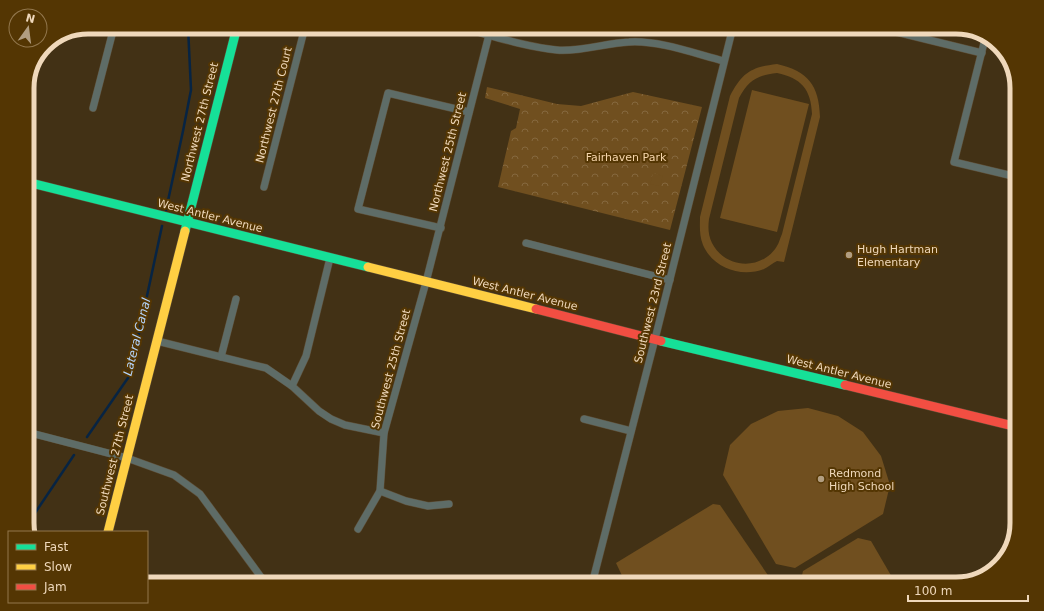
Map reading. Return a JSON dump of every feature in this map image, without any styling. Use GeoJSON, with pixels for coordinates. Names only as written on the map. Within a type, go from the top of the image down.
{"type":"FeatureCollection","features":[{"type":"Feature","properties":{"kind":"street"},"geometry":{"type":"LineString","coordinates":[[93,108],[112,34]]}},
{"type":"Feature","properties":{"kind":"street","name":"Northwest 27th Street"},"geometry":{"type":"LineString","coordinates":[[187,222],[235,34]]}},
{"type":"Feature","properties":{"kind":"street","name":"Northwest 27th Court"},"geometry":{"type":"LineString","coordinates":[[264,187],[303,34]]}},
{"type":"Feature","properties":{"kind":"street","name":"Northwest 25th Street"},"geometry":{"type":"LineString","coordinates":[[426,282],[489,34]]}},
{"type":"Feature","properties":{"kind":"street"},"geometry":{"type":"LineString","coordinates":[[499,34],[541,48],[559,50],[581,49],[631,42],[653,43],[724,61]]}},
{"type":"Feature","properties":{"kind":"street","name":"Southwest 23rd Street"},"geometry":{"type":"LineString","coordinates":[[594,577],[731,34]]}},
{"type":"Feature","properties":{"kind":"street"},"geometry":{"type":"LineString","coordinates":[[905,34],[982,53]]}},
{"type":"Feature","properties":{"kind":"street"},"geometry":{"type":"LineString","coordinates":[[984,42],[954,162],[1010,175]]}},
{"type":"Feature","properties":{"kind":"street"},"geometry":{"type":"LineString","coordinates":[[441,228],[358,209],[388,93],[469,112]]}},
{"type":"Feature","properties":{"kind":"street","name":"West Antler Avenue"},"geometry":{"type":"LineString","coordinates":[[34,184],[655,339],[1010,425]]}},
{"type":"Feature","properties":{"kind":"street","name":"Southwest 27th Street"},"geometry":{"type":"LineString","coordinates":[[108,531],[187,222]]}},
{"type":"Feature","properties":{"kind":"street"},"geometry":{"type":"LineString","coordinates":[[526,243],[670,280]]}},
{"type":"Feature","properties":{"kind":"street"},"geometry":{"type":"LineString","coordinates":[[292,386],[306,356],[330,258]]}},
{"type":"Feature","properties":{"kind":"street","name":"Southwest 25th Street"},"geometry":{"type":"LineString","coordinates":[[358,529],[380,491],[384,433],[426,282]]}},
{"type":"Feature","properties":{"kind":"street"},"geometry":{"type":"LineString","coordinates":[[221,357],[236,299]]}},
{"type":"Feature","properties":{"kind":"street"},"geometry":{"type":"LineString","coordinates":[[157,341],[266,368],[292,386],[319,411],[331,419],[345,425],[384,433]]}},
{"type":"Feature","properties":{"kind":"street"},"geometry":{"type":"LineString","coordinates":[[584,419],[631,431]]}},
{"type":"Feature","properties":{"kind":"street"},"geometry":{"type":"LineString","coordinates":[[34,434],[127,458],[174,475],[200,494],[261,577]]}},
{"type":"Feature","properties":{"kind":"street"},"geometry":{"type":"LineString","coordinates":[[380,491],[406,501],[428,506],[449,504]]}},
{"type":"Feature","properties":{"kind":"green space"},"geometry":{"type":"Polygon","coordinates":[[[777,64],[788,67],[804,75],[810,81],[817,96],[820,117],[784,262],[777,261],[764,269],[755,271],[737,271],[721,265],[708,253],[701,238],[700,217],[730,96],[734,88],[748,72],[768,65],[777,64]],[[777,73],[759,77],[746,87],[739,98],[708,225],[712,243],[718,252],[734,262],[744,264],[762,260],[777,246],[782,234],[812,114],[807,91],[798,82],[785,75],[777,73]]]}},
{"type":"Feature","properties":{"kind":"green space","name":"Fairhaven Park"},"geometry":{"type":"Polygon","coordinates":[[[487,87],[557,104],[581,106],[633,92],[702,107],[670,230],[498,187],[511,131],[516,128],[520,109],[485,98],[487,87]]]}},
{"type":"Feature","properties":{"kind":"green space"},"geometry":{"type":"Polygon","coordinates":[[[752,90],[809,104],[777,232],[720,218],[752,90]]]}},
{"type":"Feature","properties":{"kind":"green space"},"geometry":{"type":"Polygon","coordinates":[[[653,173],[663,176],[660,186],[650,184],[653,173]]]}},
{"type":"Feature","properties":{"kind":"green space"},"geometry":{"type":"Polygon","coordinates":[[[808,408],[838,416],[863,432],[881,456],[890,485],[883,514],[795,568],[776,564],[723,475],[730,445],[751,424],[778,411],[808,408]]]}},
{"type":"Feature","properties":{"kind":"green space"},"geometry":{"type":"Polygon","coordinates":[[[713,504],[720,505],[769,577],[623,577],[616,563],[713,504]]]}},
{"type":"Feature","properties":{"kind":"green space"},"geometry":{"type":"Polygon","coordinates":[[[858,538],[871,541],[892,577],[802,577],[803,571],[858,538]]]}},
{"type":"Feature","properties":{"kind":"waterway","name":"Lateral Canal"},"geometry":{"type":"LineString","coordinates":[[166,210],[191,90],[188,34]]}},
{"type":"Feature","properties":{"kind":"waterway","name":"Lateral Canal"},"geometry":{"type":"LineString","coordinates":[[87,437],[130,375],[162,226]]}},
{"type":"Feature","properties":{"kind":"waterway","name":"Lateral Canal"},"geometry":{"type":"LineString","coordinates":[[34,515],[74,455]]}},
{"type":"Feature","properties":{"kind":"traffic: fast"},"geometry":{"type":"LineString","coordinates":[[185,231],[235,34]]}},
{"type":"Feature","properties":{"kind":"traffic: fast"},"geometry":{"type":"LineString","coordinates":[[34,184],[368,267]]}},
{"type":"Feature","properties":{"kind":"traffic: fast"},"geometry":{"type":"LineString","coordinates":[[661,341],[845,385]]}},
{"type":"Feature","properties":{"kind":"traffic: slow"},"geometry":{"type":"LineString","coordinates":[[108,531],[185,231]]}},
{"type":"Feature","properties":{"kind":"traffic: slow"},"geometry":{"type":"LineString","coordinates":[[368,267],[536,309]]}},
{"type":"Feature","properties":{"kind":"traffic: jam"},"geometry":{"type":"LineString","coordinates":[[536,309],[661,341]]}},
{"type":"Feature","properties":{"kind":"traffic: jam"},"geometry":{"type":"LineString","coordinates":[[845,385],[1010,425]]}},
{"type":"Feature","properties":{"kind":"place","name":"Hugh Hartman Elementary"},"geometry":{"type":"Point","coordinates":[849,255]}},
{"type":"Feature","properties":{"kind":"place","name":"Redmond High School"},"geometry":{"type":"Point","coordinates":[821,479]}}]}
